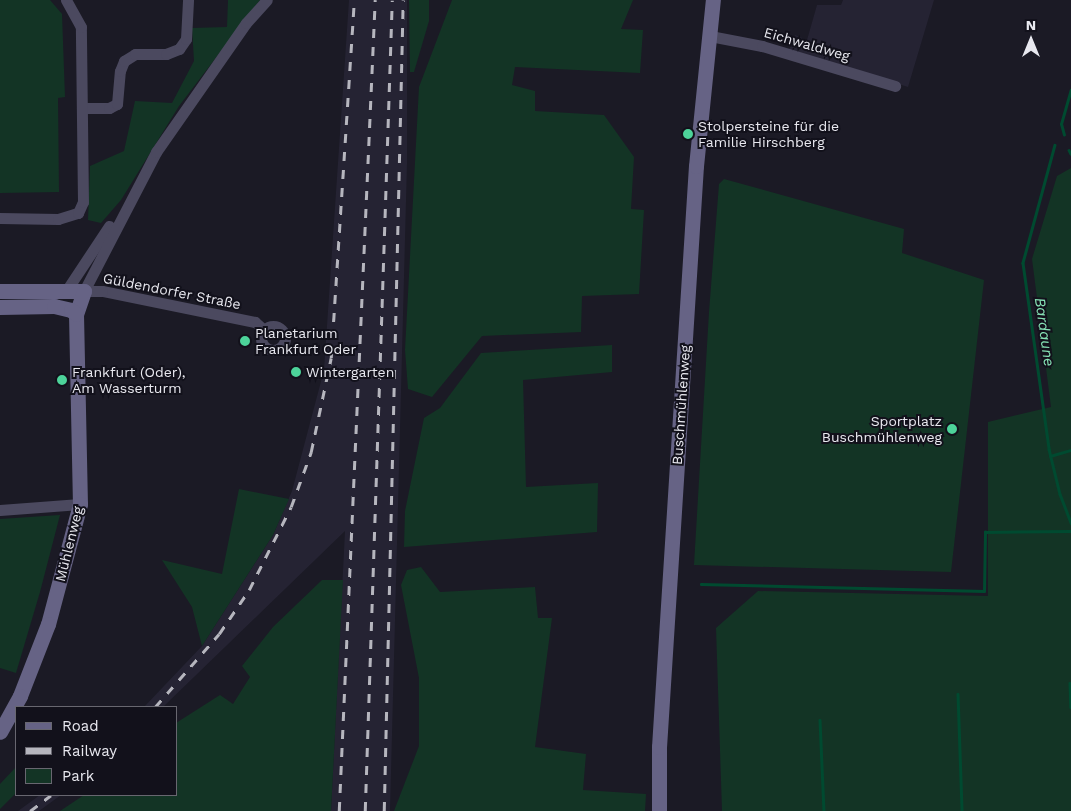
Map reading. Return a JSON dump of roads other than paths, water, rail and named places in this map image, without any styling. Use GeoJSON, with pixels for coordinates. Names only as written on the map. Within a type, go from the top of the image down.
{"type":"FeatureCollection","features":[{"type":"Feature","properties":{"kind":"street"},"geometry":{"type":"LineString","coordinates":[[0,218],[58,219],[78,212],[83,202],[81,27],[66,0]]}},
{"type":"Feature","properties":{"kind":"street"},"geometry":{"type":"LineString","coordinates":[[82,108],[109,108],[117,104],[120,71],[124,61],[135,54],[166,54],[179,49],[186,39],[188,0]]}},
{"type":"Feature","properties":{"kind":"street","name":"Güldendorfer Straße"},"geometry":{"type":"LineString","coordinates":[[66,291],[246,23],[267,0]]}},
{"type":"Feature","properties":{"kind":"street","name":"Buschmühlenweg"},"geometry":{"type":"LineString","coordinates":[[659,811],[659,747],[695,185],[713,0]]}},
{"type":"Feature","properties":{"kind":"street","name":"Eichwaldweg"},"geometry":{"type":"LineString","coordinates":[[710,36],[762,46],[895,86]]}},
{"type":"Feature","properties":{"kind":"street","name":"Güldendorfer Straße"},"geometry":{"type":"LineString","coordinates":[[145,173],[84,291],[102,291],[255,322],[264,330]]}},
{"type":"Feature","properties":{"kind":"street"},"geometry":{"type":"LineString","coordinates":[[0,291],[84,291],[76,314],[72,310],[54,306],[0,306]]}},
{"type":"Feature","properties":{"kind":"street","name":"Mühlenweg"},"geometry":{"type":"LineString","coordinates":[[0,732],[20,696],[48,624],[80,504],[76,314]]}},
{"type":"Feature","properties":{"kind":"street"},"geometry":{"type":"LineString","coordinates":[[0,510],[80,504]]}},
{"type":"Feature","properties":{"kind":"waterway","name":"Bardaune"},"geometry":{"type":"LineString","coordinates":[[1064,135],[1061,124],[1071,90]]}},
{"type":"Feature","properties":{"kind":"waterway","name":"Bardaune"},"geometry":{"type":"LineString","coordinates":[[1055,145],[1023,263],[1049,449],[1060,494],[1071,523]]}},
{"type":"Feature","properties":{"kind":"waterway"},"geometry":{"type":"LineString","coordinates":[[1069,150],[1071,154]]}},
{"type":"Feature","properties":{"kind":"waterway"},"geometry":{"type":"LineString","coordinates":[[1050,456],[1071,450]]}},
{"type":"Feature","properties":{"kind":"waterway"},"geometry":{"type":"LineString","coordinates":[[701,584],[984,591],[985,532],[1071,531]]}},
{"type":"Feature","properties":{"kind":"waterway"},"geometry":{"type":"LineString","coordinates":[[1070,683],[1071,707]]}},
{"type":"Feature","properties":{"kind":"waterway"},"geometry":{"type":"LineString","coordinates":[[958,694],[962,811]]}},
{"type":"Feature","properties":{"kind":"waterway"},"geometry":{"type":"LineString","coordinates":[[820,720],[824,811]]}},
{"type":"Feature","properties":{"kind":"railway"},"geometry":{"type":"LineString","coordinates":[[156,706],[219,634],[249,590],[291,507],[311,452],[331,358],[354,0]]}},
{"type":"Feature","properties":{"kind":"railway"},"geometry":{"type":"LineString","coordinates":[[339,811],[375,0]]}},
{"type":"Feature","properties":{"kind":"railway"},"geometry":{"type":"LineString","coordinates":[[365,811],[392,0]]}},
{"type":"Feature","properties":{"kind":"railway"},"geometry":{"type":"LineString","coordinates":[[384,811],[403,0]]}},
{"type":"Feature","properties":{"kind":"railway"},"geometry":{"type":"LineString","coordinates":[[30,811],[50,796]]}},
{"type":"Feature","properties":{"kind":"place","name":"Stolpersteine für die Familie Hirschberg"},"geometry":{"type":"Point","coordinates":[688,134]}},
{"type":"Feature","properties":{"kind":"place","name":"Planetarium Frankfurt Oder"},"geometry":{"type":"Point","coordinates":[245,341]}},
{"type":"Feature","properties":{"kind":"place","name":"Wintergarten"},"geometry":{"type":"Point","coordinates":[296,372]}},
{"type":"Feature","properties":{"kind":"place","name":"Frankfurt (Oder), Am Wasserturm"},"geometry":{"type":"Point","coordinates":[62,380]}},
{"type":"Feature","properties":{"kind":"place","name":"Sportplatz Buschmühlenweg"},"geometry":{"type":"Point","coordinates":[952,429]}}]}
